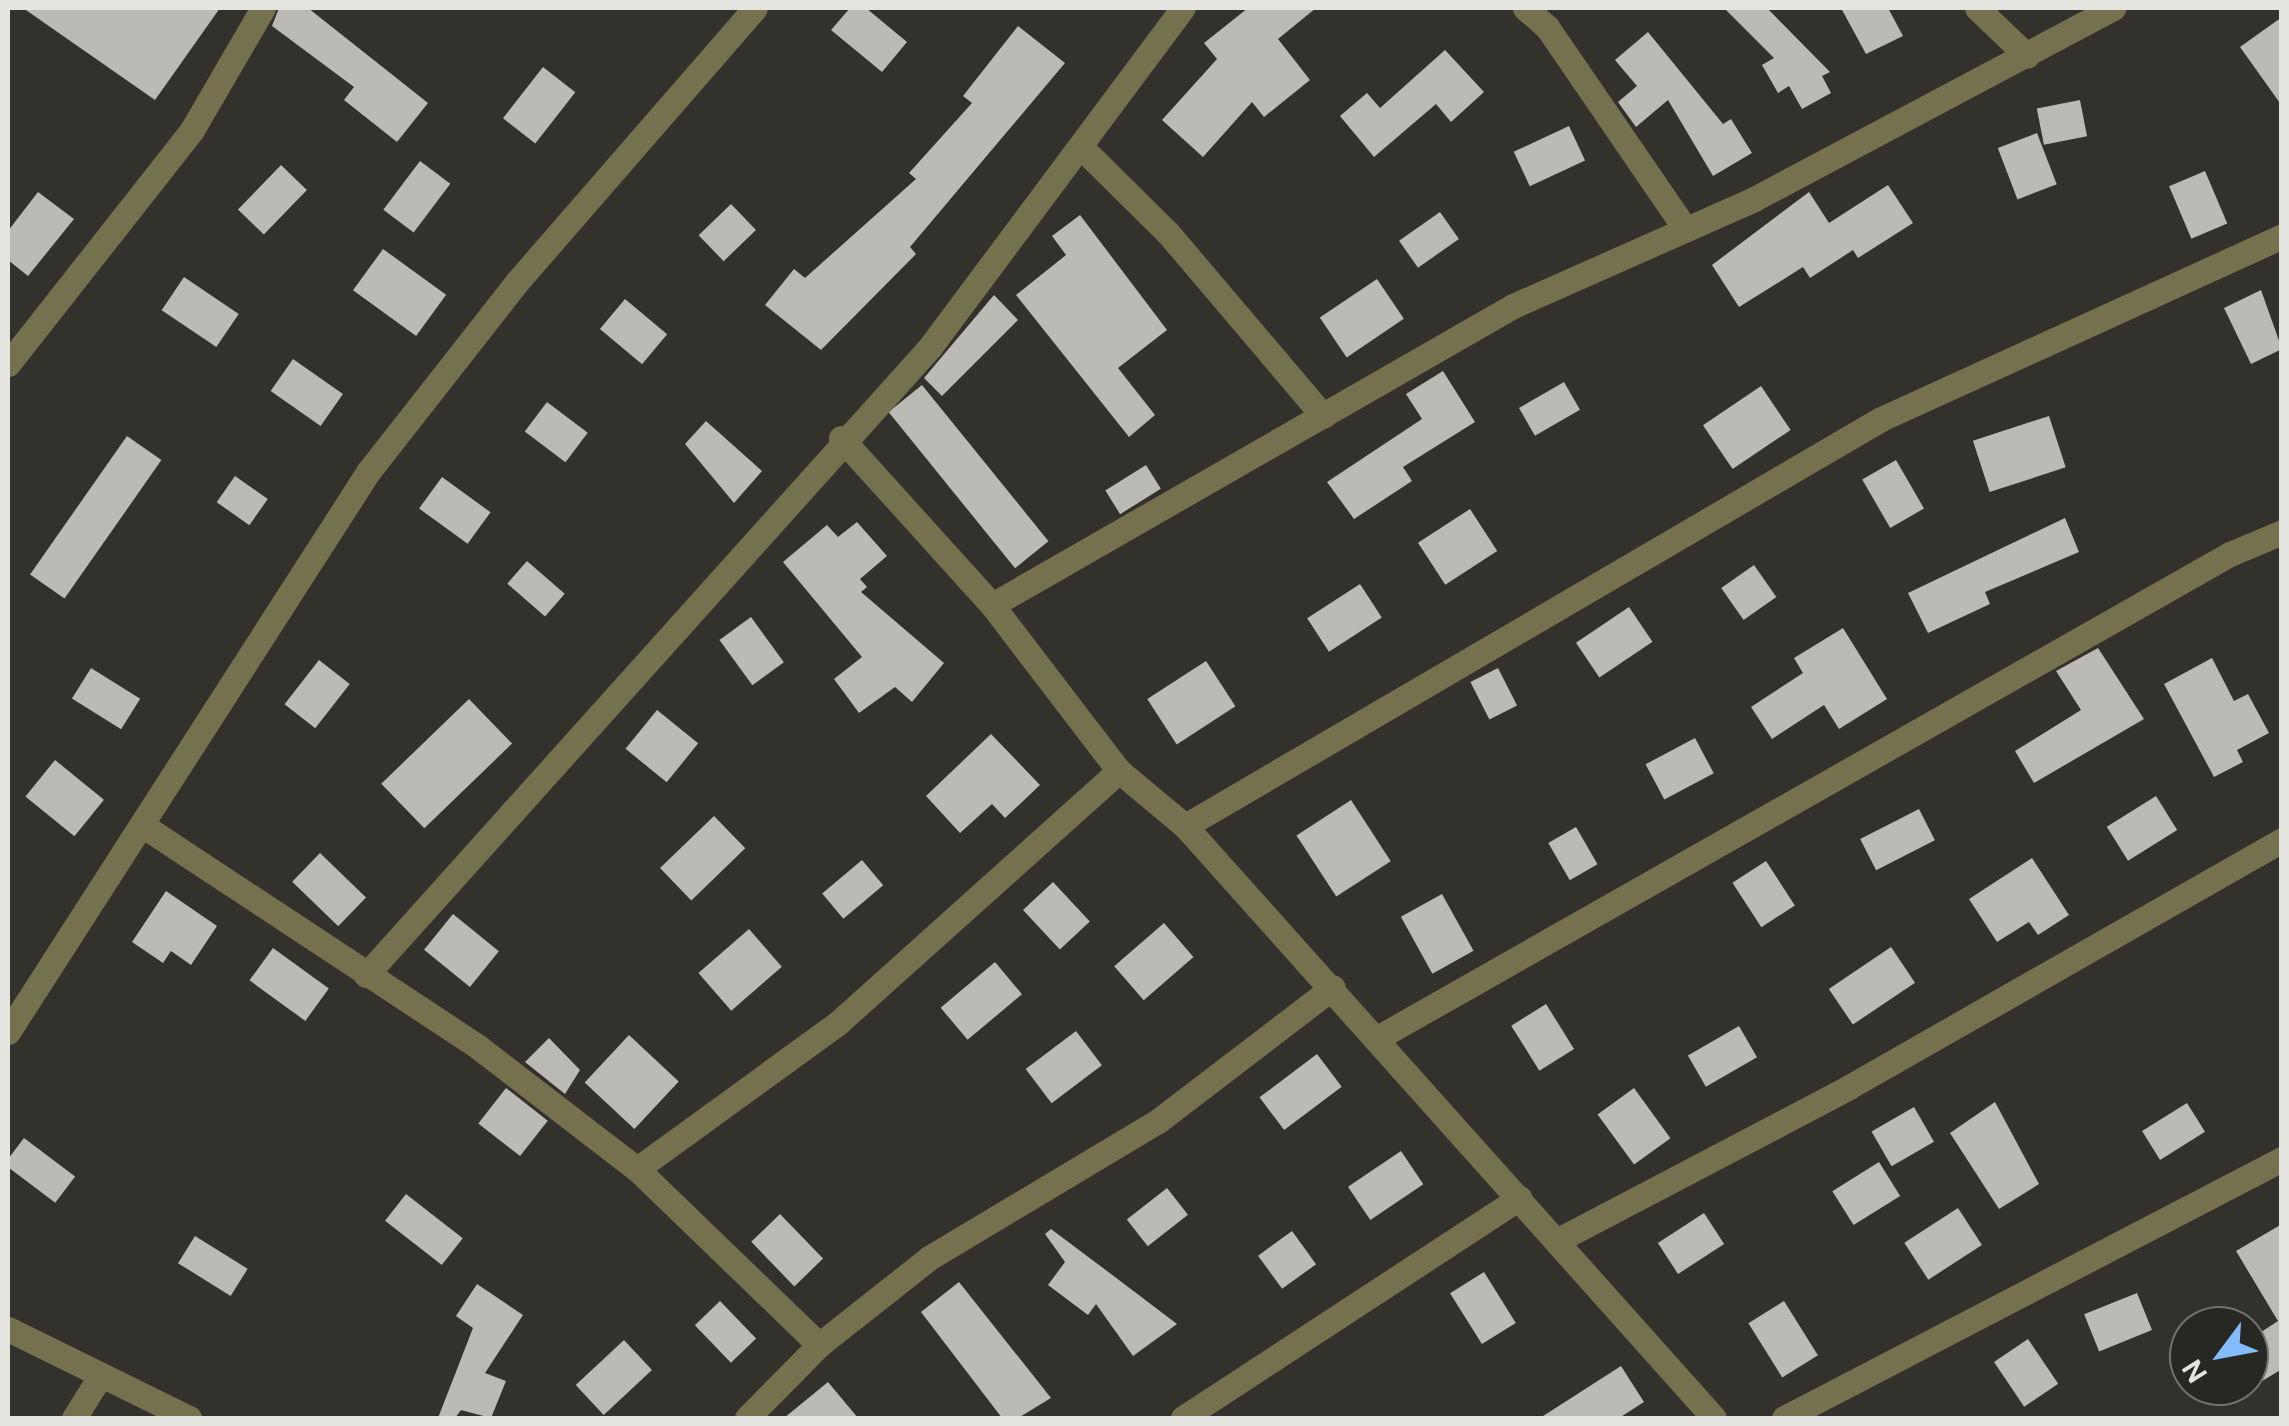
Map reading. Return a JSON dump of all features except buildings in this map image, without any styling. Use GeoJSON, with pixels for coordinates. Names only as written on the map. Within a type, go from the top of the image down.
{"type":"FeatureCollection","features":[{"type":"Feature","properties":{"kind":"street"},"geometry":{"type":"LineString","coordinates":[[8,364],[192,130],[264,8]]}},
{"type":"Feature","properties":{"kind":"street"},"geometry":{"type":"LineString","coordinates":[[8,1032],[145,826],[368,472],[516,283],[755,8]]}},
{"type":"Feature","properties":{"kind":"street"},"geometry":{"type":"LineString","coordinates":[[366,976],[841,438],[930,347],[1183,8]]}},
{"type":"Feature","properties":{"kind":"street"},"geometry":{"type":"LineString","coordinates":[[1525,8],[1547,27],[1684,227]]}},
{"type":"Feature","properties":{"kind":"street"},"geometry":{"type":"LineString","coordinates":[[1977,8],[2027,56]]}},
{"type":"Feature","properties":{"kind":"street"},"geometry":{"type":"LineString","coordinates":[[992,605],[1513,306],[1684,227],[2027,56],[2114,8]]}},
{"type":"Feature","properties":{"kind":"street"},"geometry":{"type":"LineString","coordinates":[[1081,146],[1168,233],[1323,416]]}},
{"type":"Feature","properties":{"kind":"street"},"geometry":{"type":"LineString","coordinates":[[1186,826],[1882,419],[2282,236]]}},
{"type":"Feature","properties":{"kind":"street"},"geometry":{"type":"LineString","coordinates":[[841,438],[992,605],[1119,771],[1186,826],[1560,1239],[1714,1418]]}},
{"type":"Feature","properties":{"kind":"street"},"geometry":{"type":"LineString","coordinates":[[1379,1037],[2230,554],[2282,532]]}},
{"type":"Feature","properties":{"kind":"street"},"geometry":{"type":"LineString","coordinates":[[636,1169],[838,1022],[1119,771]]}},
{"type":"Feature","properties":{"kind":"street"},"geometry":{"type":"LineString","coordinates":[[145,826],[476,1046],[636,1169],[820,1345]]}},
{"type":"Feature","properties":{"kind":"street"},"geometry":{"type":"LineString","coordinates":[[1560,1239],[1849,1086],[2282,840]]}},
{"type":"Feature","properties":{"kind":"street"},"geometry":{"type":"LineString","coordinates":[[747,1418],[820,1345],[929,1258],[1158,1121],[1332,987]]}},
{"type":"Feature","properties":{"kind":"street"},"geometry":{"type":"LineString","coordinates":[[1784,1418],[2282,1159]]}},
{"type":"Feature","properties":{"kind":"street"},"geometry":{"type":"LineString","coordinates":[[1183,1418],[1519,1198]]}},
{"type":"Feature","properties":{"kind":"street"},"geometry":{"type":"LineString","coordinates":[[8,1329],[99,1378],[188,1418]]}},
{"type":"Feature","properties":{"kind":"street"},"geometry":{"type":"LineString","coordinates":[[74,1418],[99,1378]]}}]}
